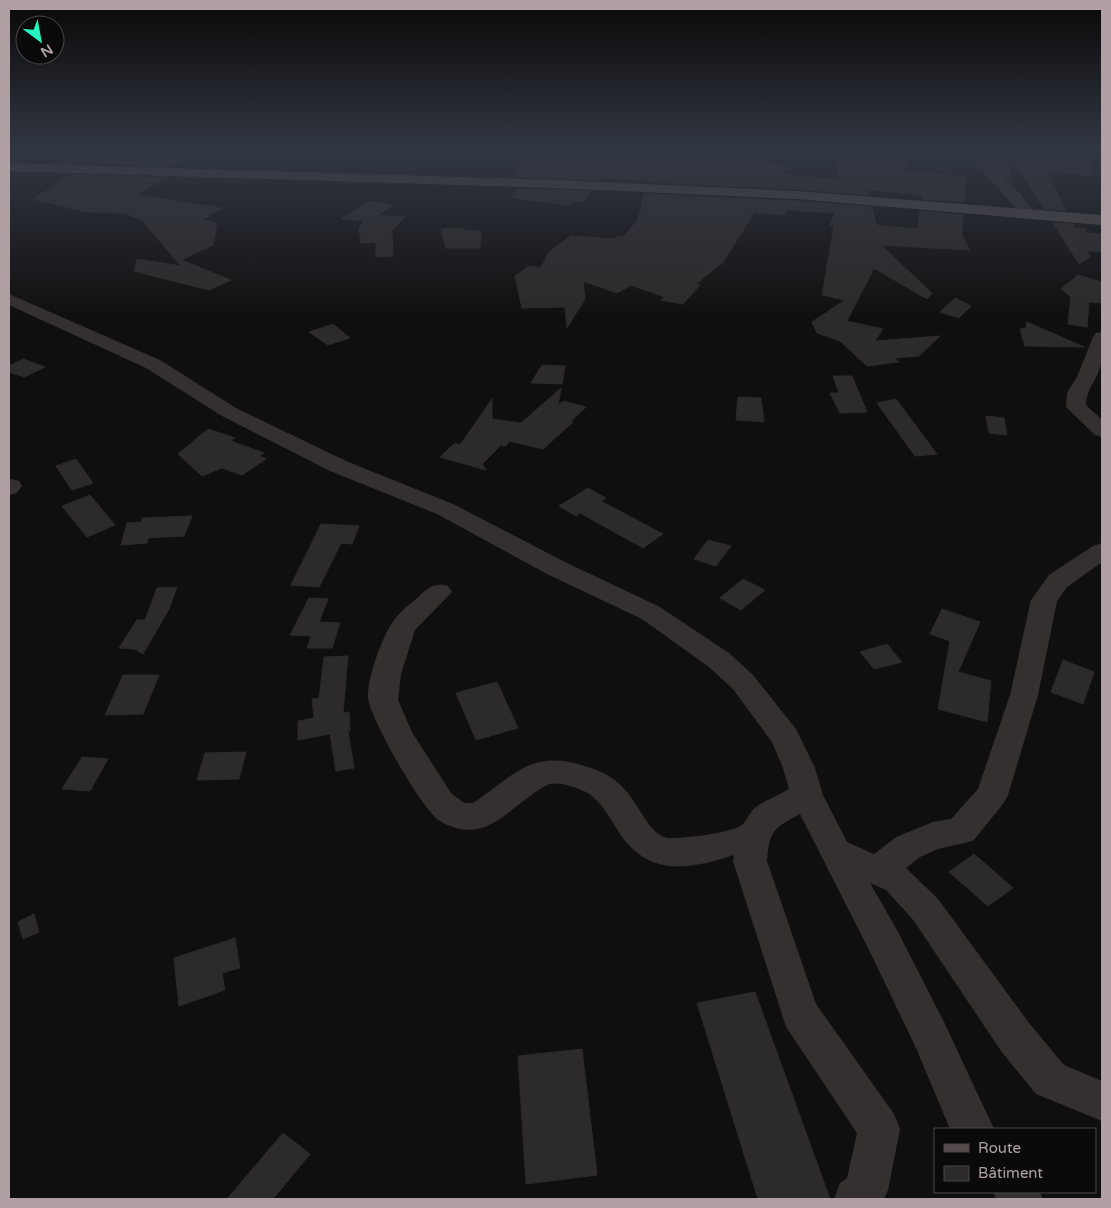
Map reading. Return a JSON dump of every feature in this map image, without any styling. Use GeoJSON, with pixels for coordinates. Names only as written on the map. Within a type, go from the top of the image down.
{"type":"FeatureCollection","features":[{"type":"Feature","properties":{"kind":"main road"},"geometry":{"type":"LineString","coordinates":[[940,206],[1102,220]]}},
{"type":"Feature","properties":{"kind":"street"},"geometry":{"type":"LineString","coordinates":[[1023,206],[1028,214]]}},
{"type":"Feature","properties":{"kind":"street"},"geometry":{"type":"LineString","coordinates":[[9,298],[153,364],[229,412],[338,466],[445,509],[556,568],[651,613],[719,660],[744,682],[785,737],[799,768],[806,795],[884,942],[930,1036],[964,1114],[972,1128]]}},
{"type":"Feature","properties":{"kind":"street"},"geometry":{"type":"LineString","coordinates":[[1102,337],[1086,377],[1077,393],[1076,407],[1102,432]]}},
{"type":"Feature","properties":{"kind":"street"},"geometry":{"type":"LineString","coordinates":[[879,870],[908,847],[933,836],[961,831],[992,795],[1024,695],[1044,600],[1058,581],[1102,551]]}},
{"type":"Feature","properties":{"kind":"street"},"geometry":{"type":"LineString","coordinates":[[439,592],[403,627],[389,667],[382,699],[387,714],[399,737],[444,807],[459,817],[470,818],[481,815],[540,774],[562,771],[602,786],[614,798],[646,843],[658,849],[676,852],[701,849],[725,845],[753,835]]}},
{"type":"Feature","properties":{"kind":"street"},"geometry":{"type":"LineString","coordinates":[[806,795],[766,816],[753,835],[750,862],[800,1014],[880,1129],[866,1190],[856,1199]]}},
{"type":"Feature","properties":{"kind":"street"},"geometry":{"type":"LineString","coordinates":[[835,852],[898,880],[926,910],[1015,1037],[1050,1080],[1102,1101]]}},
{"type":"Feature","properties":{"kind":"building"},"geometry":{"type":"Polygon","coordinates":[[[64,206],[212,206],[222,208],[203,220],[217,223],[213,245],[181,260],[231,280],[209,290],[134,271],[137,259],[181,266],[142,220],[124,213],[88,212],[64,206]]]}},
{"type":"Feature","properties":{"kind":"building"},"geometry":{"type":"Polygon","coordinates":[[[361,206],[391,206],[378,215],[405,217],[389,233],[392,233],[393,256],[376,257],[376,242],[361,243],[359,228],[364,221],[341,219],[361,206]]]}},
{"type":"Feature","properties":{"kind":"building"},"geometry":{"type":"Polygon","coordinates":[[[641,206],[864,206],[872,207],[876,225],[918,229],[920,211],[963,215],[962,235],[969,250],[881,245],[932,293],[927,299],[874,268],[847,321],[883,329],[875,341],[940,336],[919,356],[894,358],[899,362],[867,366],[840,341],[817,333],[812,322],[845,300],[822,295],[834,226],[830,225],[835,213],[786,210],[785,215],[754,213],[723,262],[696,284],[700,285],[683,304],[661,300],[665,297],[631,285],[617,293],[583,281],[585,299],[567,328],[565,307],[522,308],[515,276],[529,266],[541,268],[549,252],[571,236],[616,239],[617,236],[623,237],[638,220],[641,206]]]}},
{"type":"Feature","properties":{"kind":"building"},"geometry":{"type":"Polygon","coordinates":[[[1042,206],[1064,206],[1066,210],[1044,209],[1042,206]]]}},
{"type":"Feature","properties":{"kind":"building"},"geometry":{"type":"Polygon","coordinates":[[[1053,223],[1073,224],[1075,228],[1085,229],[1086,233],[1102,234],[1102,252],[1087,251],[1090,257],[1079,264],[1053,223]]]}},
{"type":"Feature","properties":{"kind":"building"},"geometry":{"type":"Polygon","coordinates":[[[463,228],[464,230],[481,231],[480,248],[446,248],[441,229],[463,228]]]}},
{"type":"Feature","properties":{"kind":"building"},"geometry":{"type":"Polygon","coordinates":[[[1078,275],[1102,282],[1102,303],[1089,302],[1087,327],[1068,324],[1071,297],[1061,289],[1078,275]]]}},
{"type":"Feature","properties":{"kind":"building"},"geometry":{"type":"Polygon","coordinates":[[[955,298],[971,306],[959,318],[940,312],[955,298]]]}},
{"type":"Feature","properties":{"kind":"building"},"geometry":{"type":"Polygon","coordinates":[[[1027,322],[1084,347],[1025,346],[1020,329],[1026,328],[1027,322]]]}},
{"type":"Feature","properties":{"kind":"building"},"geometry":{"type":"Polygon","coordinates":[[[333,324],[350,338],[328,345],[309,332],[333,324]]]}},
{"type":"Feature","properties":{"kind":"building"},"geometry":{"type":"Polygon","coordinates":[[[23,359],[45,367],[24,377],[9,372],[9,366],[23,359]]]}},
{"type":"Feature","properties":{"kind":"building"},"geometry":{"type":"Polygon","coordinates":[[[542,365],[565,366],[562,384],[531,383],[542,365]]]}},
{"type":"Feature","properties":{"kind":"building"},"geometry":{"type":"Polygon","coordinates":[[[833,376],[852,376],[867,412],[840,413],[830,393],[839,393],[833,376]]]}},
{"type":"Feature","properties":{"kind":"building"},"geometry":{"type":"Polygon","coordinates":[[[561,388],[558,406],[563,401],[586,407],[571,421],[573,422],[543,449],[509,441],[506,446],[501,445],[482,464],[486,470],[440,457],[455,443],[460,445],[492,399],[492,419],[521,423],[561,388]]]}},
{"type":"Feature","properties":{"kind":"building"},"geometry":{"type":"Polygon","coordinates":[[[738,397],[761,398],[764,422],[736,420],[738,397]]]}},
{"type":"Feature","properties":{"kind":"building"},"geometry":{"type":"Polygon","coordinates":[[[896,399],[937,454],[915,456],[877,403],[896,399]]]}},
{"type":"Feature","properties":{"kind":"building"},"geometry":{"type":"Polygon","coordinates":[[[986,416],[1004,418],[1007,435],[989,433],[986,416]]]}},
{"type":"Feature","properties":{"kind":"building"},"geometry":{"type":"Polygon","coordinates":[[[208,429],[235,438],[231,441],[264,453],[259,456],[266,459],[242,475],[222,468],[202,476],[178,454],[208,429]]]}},
{"type":"Feature","properties":{"kind":"building"},"geometry":{"type":"Polygon","coordinates":[[[76,459],[93,483],[72,490],[56,466],[76,459]]]}},
{"type":"Feature","properties":{"kind":"building"},"geometry":{"type":"Polygon","coordinates":[[[588,488],[606,498],[601,501],[663,534],[643,548],[580,513],[576,516],[559,506],[588,488]]]}},
{"type":"Feature","properties":{"kind":"building"},"geometry":{"type":"Polygon","coordinates":[[[90,495],[115,525],[87,537],[62,506],[90,495]]]}},
{"type":"Feature","properties":{"kind":"building"},"geometry":{"type":"Polygon","coordinates":[[[192,516],[184,536],[148,538],[147,543],[121,545],[127,523],[142,522],[142,518],[192,516]]]}},
{"type":"Feature","properties":{"kind":"building"},"geometry":{"type":"Polygon","coordinates":[[[321,524],[359,526],[352,544],[341,543],[319,587],[291,585],[321,524]]]}},
{"type":"Feature","properties":{"kind":"building"},"geometry":{"type":"Polygon","coordinates":[[[708,540],[731,546],[716,566],[694,559],[708,540]]]}},
{"type":"Feature","properties":{"kind":"building"},"geometry":{"type":"Polygon","coordinates":[[[743,579],[765,590],[741,610],[720,598],[743,579]]]}},
{"type":"Feature","properties":{"kind":"building"},"geometry":{"type":"Polygon","coordinates":[[[177,587],[169,609],[143,654],[135,649],[119,648],[137,620],[145,620],[157,588],[177,587]]]}},
{"type":"Feature","properties":{"kind":"building"},"geometry":{"type":"Polygon","coordinates":[[[309,598],[328,599],[319,622],[340,623],[332,648],[307,648],[311,636],[290,635],[309,598]]]}},
{"type":"Feature","properties":{"kind":"building"},"geometry":{"type":"Polygon","coordinates":[[[942,609],[980,622],[958,672],[991,681],[987,722],[938,709],[950,641],[930,634],[942,609]]]}},
{"type":"Feature","properties":{"kind":"building"},"geometry":{"type":"Polygon","coordinates":[[[887,644],[902,662],[874,669],[860,652],[887,644]]]}},
{"type":"Feature","properties":{"kind":"building"},"geometry":{"type":"Polygon","coordinates":[[[348,656],[343,713],[349,712],[350,731],[348,731],[354,768],[336,771],[330,734],[298,740],[298,721],[314,718],[312,699],[319,698],[324,657],[348,656]]]}},
{"type":"Feature","properties":{"kind":"building"},"geometry":{"type":"Polygon","coordinates":[[[1063,660],[1094,672],[1083,704],[1051,692],[1063,660]]]}},
{"type":"Feature","properties":{"kind":"building"},"geometry":{"type":"Polygon","coordinates":[[[123,675],[159,675],[143,714],[105,715],[123,675]]]}},
{"type":"Feature","properties":{"kind":"building"},"geometry":{"type":"Polygon","coordinates":[[[497,682],[518,728],[476,740],[456,693],[497,682]]]}},
{"type":"Feature","properties":{"kind":"building"},"geometry":{"type":"Polygon","coordinates":[[[246,752],[239,779],[197,780],[205,753],[246,752]]]}},
{"type":"Feature","properties":{"kind":"building"},"geometry":{"type":"Polygon","coordinates":[[[82,757],[108,759],[90,791],[62,789],[82,757]]]}},
{"type":"Feature","properties":{"kind":"building"},"geometry":{"type":"Polygon","coordinates":[[[974,854],[1013,888],[988,906],[949,872],[974,854]]]}},
{"type":"Feature","properties":{"kind":"building"},"geometry":{"type":"Polygon","coordinates":[[[34,914],[39,932],[23,939],[18,922],[34,914]]]}},
{"type":"Feature","properties":{"kind":"building"},"geometry":{"type":"Polygon","coordinates":[[[235,938],[240,968],[222,973],[225,990],[179,1006],[174,958],[235,938]]]}},
{"type":"Feature","properties":{"kind":"building"},"geometry":{"type":"Polygon","coordinates":[[[755,992],[830,1199],[758,1199],[697,1003],[755,992]]]}},
{"type":"Feature","properties":{"kind":"building"},"geometry":{"type":"Polygon","coordinates":[[[582,1049],[597,1175],[526,1184],[518,1056],[582,1049]]]}},
{"type":"Feature","properties":{"kind":"building"},"geometry":{"type":"Polygon","coordinates":[[[283,1133],[310,1154],[273,1199],[227,1199],[283,1133]]]}}]}
